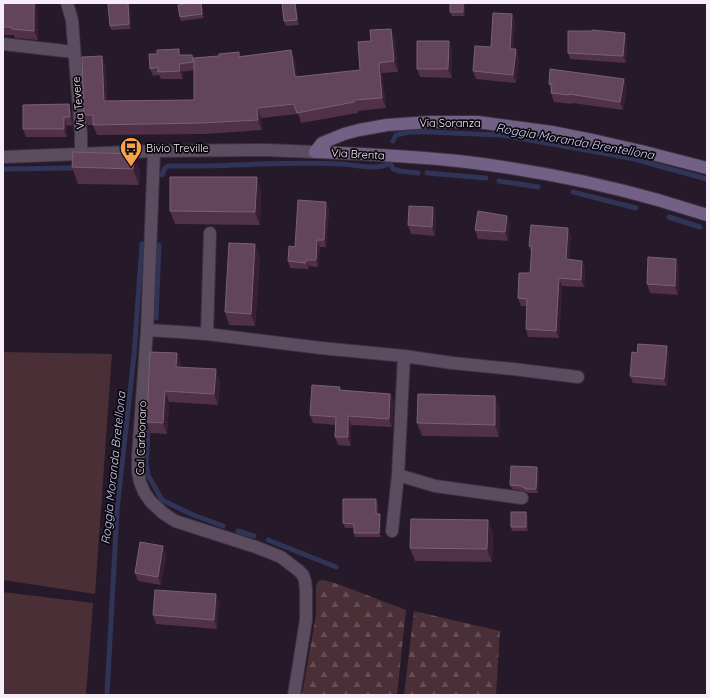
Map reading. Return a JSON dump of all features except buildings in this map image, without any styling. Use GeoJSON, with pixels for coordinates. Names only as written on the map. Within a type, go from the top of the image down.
{"type":"FeatureCollection","features":[{"type":"Feature","properties":{"kind":"main road","name":"Via Soranza"},"geometry":{"type":"LineString","coordinates":[[315,152],[322,143],[359,130],[387,125],[430,122],[478,122],[552,132],[641,151],[707,168]]}},
{"type":"Feature","properties":{"kind":"main road","name":"Via Brenta"},"geometry":{"type":"LineString","coordinates":[[315,152],[397,155],[466,162],[542,173],[599,185],[707,215]]}},
{"type":"Feature","properties":{"kind":"street","name":"Via Tevere"},"geometry":{"type":"LineString","coordinates":[[67,3],[72,20],[81,135],[81,154]]}},
{"type":"Feature","properties":{"kind":"street"},"geometry":{"type":"LineString","coordinates":[[3,44],[74,52]]}},
{"type":"Feature","properties":{"kind":"street","name":"Via Brenta"},"geometry":{"type":"LineString","coordinates":[[3,157],[154,151],[266,150],[315,152]]}},
{"type":"Feature","properties":{"kind":"street","name":"Cal Carbonaro"},"geometry":{"type":"LineString","coordinates":[[154,151],[147,330],[138,456],[138,472],[140,482],[144,492],[151,502],[175,521],[275,554],[293,566],[303,576],[305,581],[306,610],[294,695]]}},
{"type":"Feature","properties":{"kind":"street"},"geometry":{"type":"LineString","coordinates":[[206,334],[210,233]]}},
{"type":"Feature","properties":{"kind":"street"},"geometry":{"type":"LineString","coordinates":[[147,330],[206,334],[578,377]]}},
{"type":"Feature","properties":{"kind":"street"},"geometry":{"type":"LineString","coordinates":[[392,531],[398,475],[404,356]]}},
{"type":"Feature","properties":{"kind":"street"},"geometry":{"type":"LineString","coordinates":[[398,475],[435,486],[522,498]]}},
{"type":"Feature","properties":{"kind":"green space"},"geometry":{"type":"Polygon","coordinates":[[[3,352],[112,354],[95,594],[3,580],[3,352]]]}},
{"type":"Feature","properties":{"kind":"green space"},"geometry":{"type":"Polygon","coordinates":[[[323,580],[338,584],[406,610],[397,695],[302,695],[316,615],[316,586],[318,581],[323,580]]]}},
{"type":"Feature","properties":{"kind":"green space"},"geometry":{"type":"Polygon","coordinates":[[[3,592],[93,603],[86,695],[3,695],[3,592]]]}},
{"type":"Feature","properties":{"kind":"green space"},"geometry":{"type":"Polygon","coordinates":[[[414,611],[500,631],[496,695],[404,695],[414,611]]]}},
{"type":"Feature","properties":{"kind":"waterway","name":"Roggia Moranda Brentellona"},"geometry":{"type":"LineString","coordinates":[[393,141],[396,135],[409,132],[501,135],[630,158],[707,179]]}},
{"type":"Feature","properties":{"kind":"waterway","name":"Roggia Moranda Brentellona"},"geometry":{"type":"LineString","coordinates":[[162,175],[165,168],[168,166],[298,163],[342,164],[366,167],[379,167],[390,163],[393,169],[418,173]]}},
{"type":"Feature","properties":{"kind":"waterway","name":"Roggia Moranda Brentellona"},"geometry":{"type":"LineString","coordinates":[[3,169],[74,168]]}},
{"type":"Feature","properties":{"kind":"waterway"},"geometry":{"type":"LineString","coordinates":[[427,173],[486,178]]}},
{"type":"Feature","properties":{"kind":"waterway"},"geometry":{"type":"LineString","coordinates":[[499,181],[538,187]]}},
{"type":"Feature","properties":{"kind":"waterway"},"geometry":{"type":"LineString","coordinates":[[573,192],[636,208]]}},
{"type":"Feature","properties":{"kind":"waterway"},"geometry":{"type":"LineString","coordinates":[[669,217],[700,227]]}},
{"type":"Feature","properties":{"kind":"waterway","name":"Roggia Moranda Bretellona"},"geometry":{"type":"LineString","coordinates":[[107,695],[117,511],[134,355],[142,244]]}},
{"type":"Feature","properties":{"kind":"waterway"},"geometry":{"type":"LineString","coordinates":[[156,318],[159,245]]}},
{"type":"Feature","properties":{"kind":"waterway"},"geometry":{"type":"LineString","coordinates":[[148,431],[146,463],[148,475],[162,500],[191,514],[223,526]]}},
{"type":"Feature","properties":{"kind":"waterway"},"geometry":{"type":"LineString","coordinates":[[238,531],[254,536]]}},
{"type":"Feature","properties":{"kind":"waterway"},"geometry":{"type":"LineString","coordinates":[[268,540],[336,567]]}},
{"type":"Feature","properties":{"kind":"place","name":"Bivio Treville"},"geometry":{"type":"Point","coordinates":[131,168]}}]}
